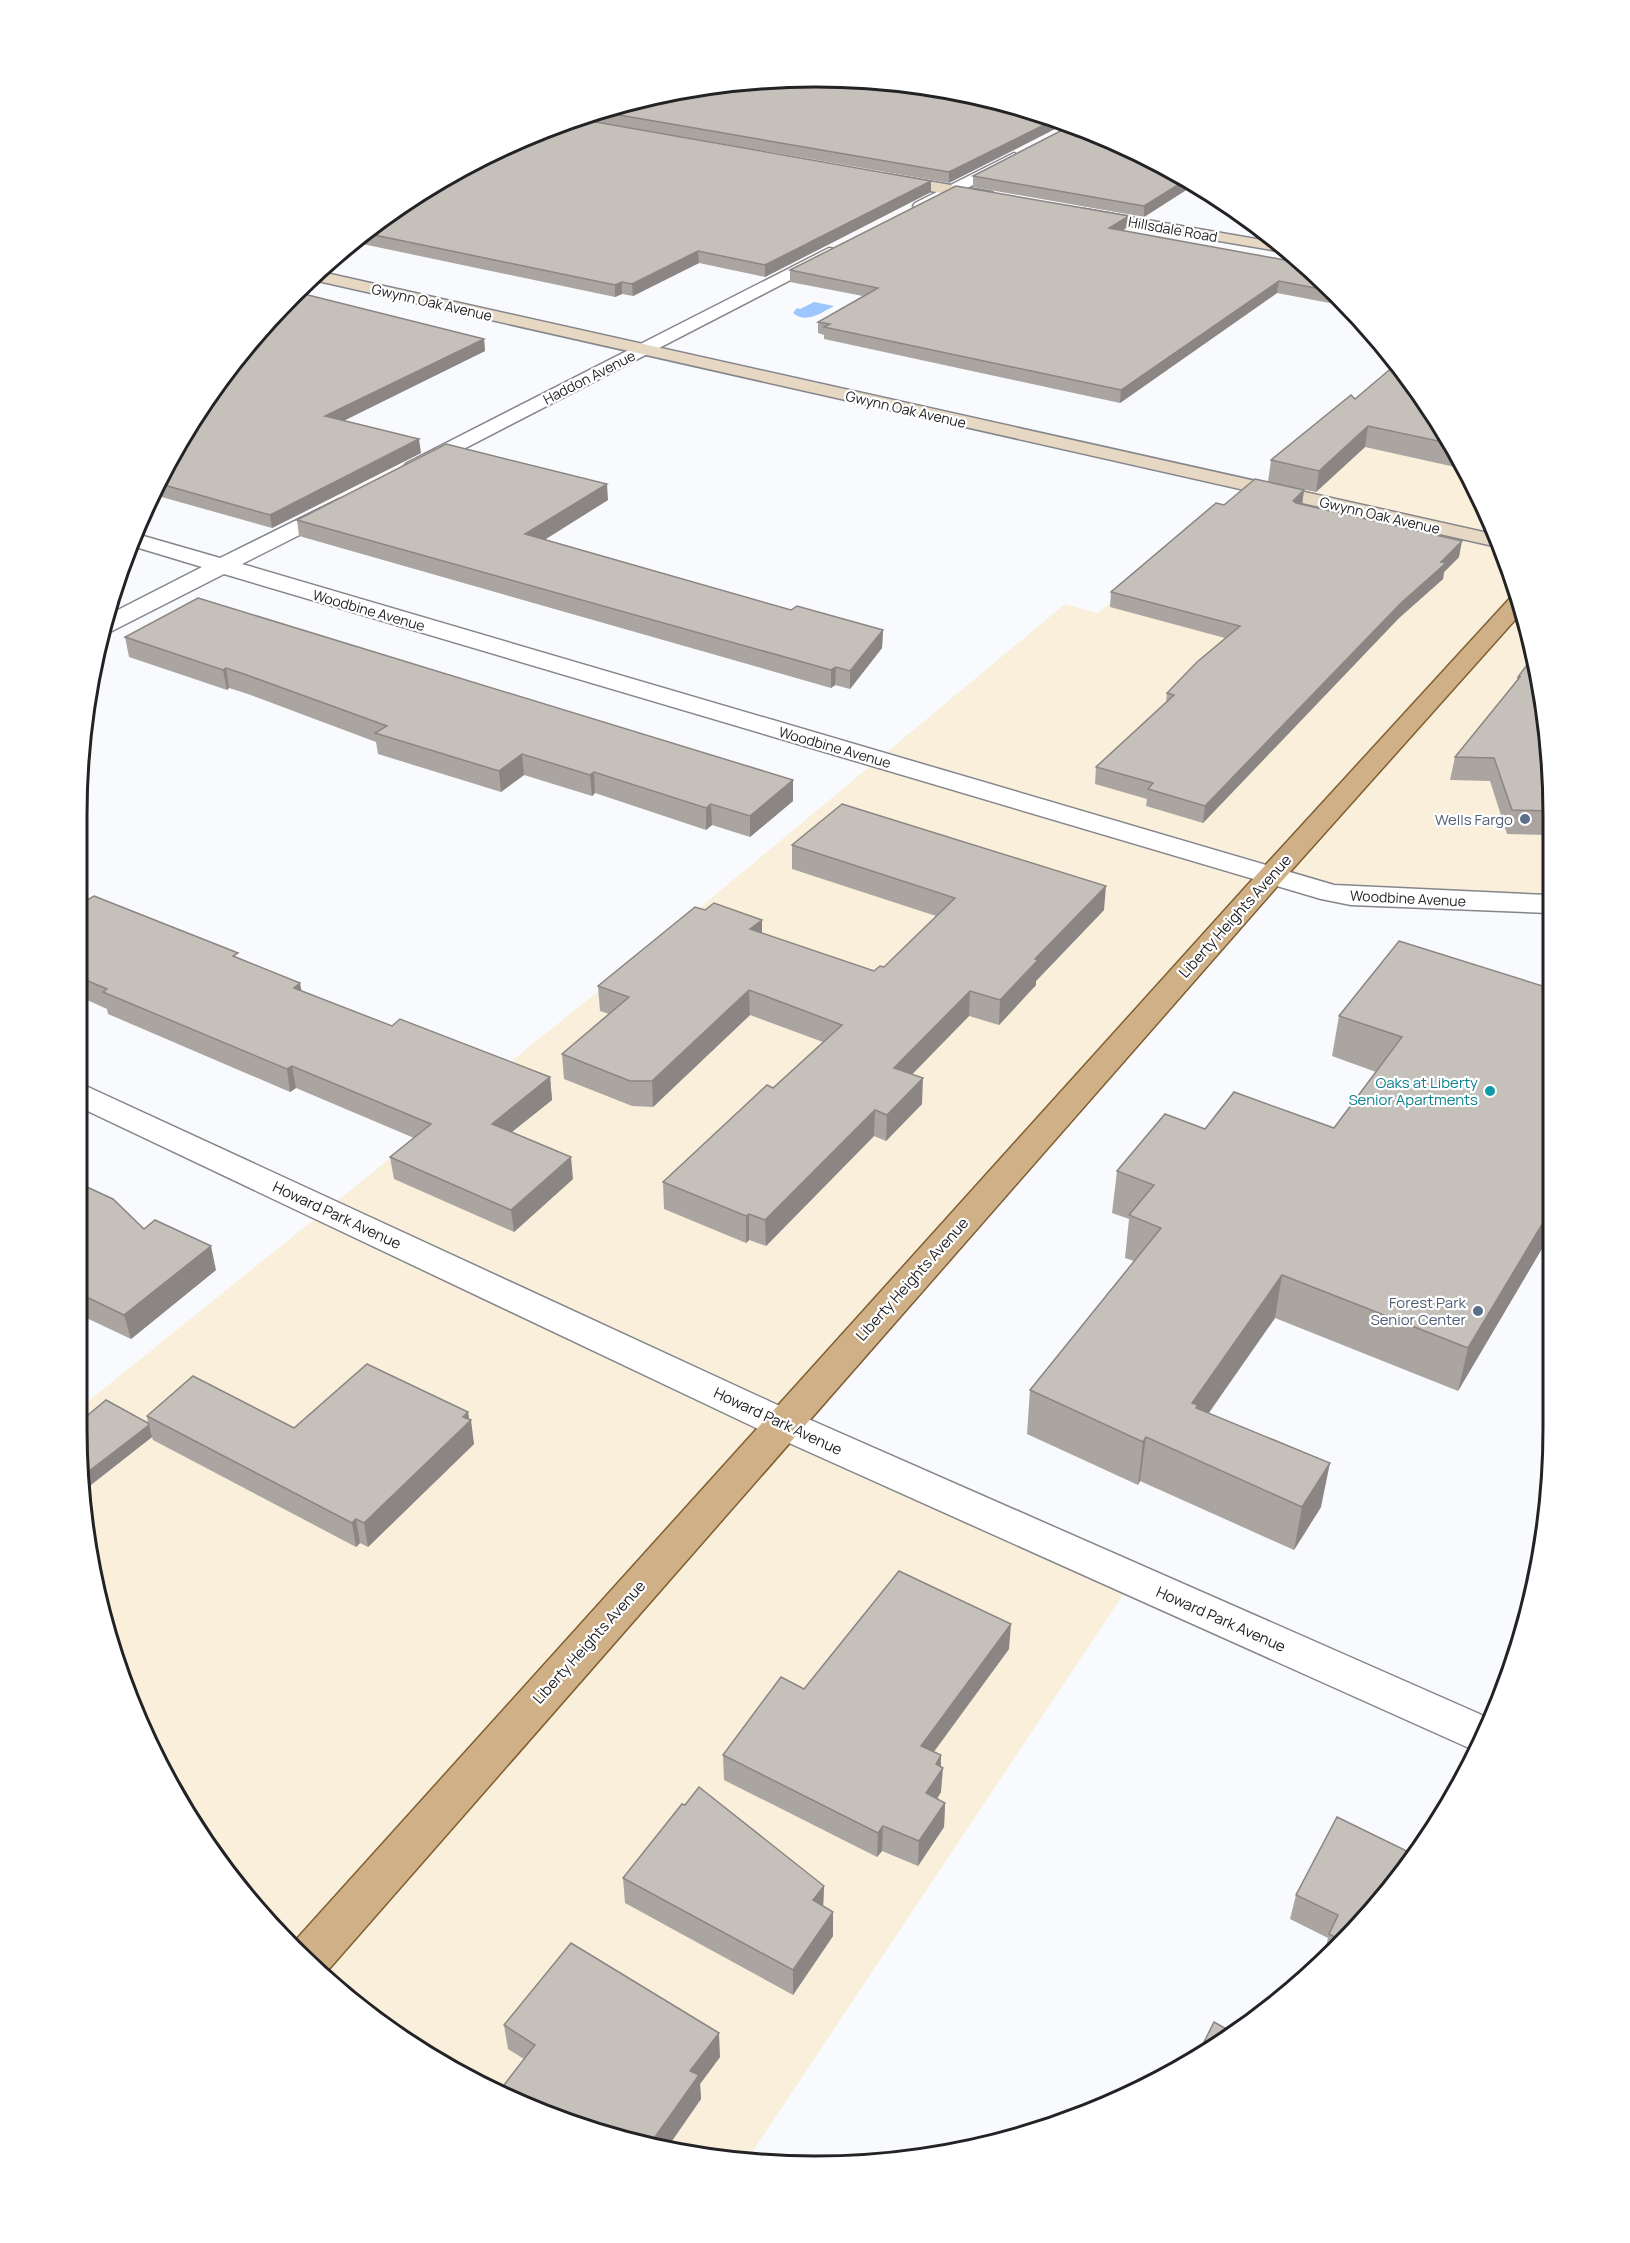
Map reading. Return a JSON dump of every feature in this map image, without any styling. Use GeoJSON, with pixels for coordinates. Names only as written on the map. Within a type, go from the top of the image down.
{"type":"FeatureCollection","features":[{"type":"Feature","properties":{"kind":"main road","name":"Liberty Heights Avenue"},"geometry":{"type":"LineString","coordinates":[[313,1955],[1271,876],[1513,609]]}},
{"type":"Feature","properties":{"kind":"street"},"geometry":{"type":"LineString","coordinates":[[908,213],[1029,150]]}},
{"type":"Feature","properties":{"kind":"street"},"geometry":{"type":"LineString","coordinates":[[874,176],[1011,201]]}},
{"type":"Feature","properties":{"kind":"street","name":"Hillsdale Road"},"geometry":{"type":"LineString","coordinates":[[1069,211],[1269,246]]}},
{"type":"Feature","properties":{"kind":"street","name":"Haddon Avenue"},"geometry":{"type":"LineString","coordinates":[[397,476],[842,247]]}},
{"type":"Feature","properties":{"kind":"street","name":"Gwynn Oak Avenue"},"geometry":{"type":"LineString","coordinates":[[334,269],[650,345],[1489,540]]}},
{"type":"Feature","properties":{"kind":"street","name":"Gwynn Oak Avenue"},"geometry":{"type":"LineString","coordinates":[[325,277],[1482,524]]}},
{"type":"Feature","properties":{"kind":"street"},"geometry":{"type":"LineString","coordinates":[[114,621],[356,497]]}},
{"type":"Feature","properties":{"kind":"street","name":"Woodbine Avenue"},"geometry":{"type":"LineString","coordinates":[[140,542],[1271,876],[1351,896],[1543,904]]}},
{"type":"Feature","properties":{"kind":"street","name":"Howard Park Avenue"},"geometry":{"type":"LineString","coordinates":[[87,1099],[783,1424],[1476,1733]]}},
{"type":"Feature","properties":{"kind":"shaded area"},"geometry":{"type":"Polygon","coordinates":[[[1394,373],[1445,451],[1468,493],[1488,536],[1518,627],[1537,720],[1543,815],[1543,904],[1472,902],[1265,879],[790,1414],[1138,1572],[752,2153],[673,2142],[627,2131],[536,2101],[451,2058],[372,2006],[300,1943],[237,1871],[210,1832],[162,1750],[142,1707],[112,1616],[93,1523],[87,1402],[637,960],[1065,604],[1098,613],[1174,550],[1182,552],[1394,373]]]}},
{"type":"Feature","properties":{"kind":"water"},"geometry":{"type":"Polygon","coordinates":[[[814,302],[834,306],[819,314],[803,318],[793,313],[797,308],[800,309],[814,302]]]}},
{"type":"Feature","properties":{"kind":"building"},"geometry":{"type":"Polygon","coordinates":[[[815,87],[910,93],[957,101],[1045,125],[949,172],[618,115],[673,101],[720,93],[815,87]]]}},
{"type":"Feature","properties":{"kind":"building"},"geometry":{"type":"Polygon","coordinates":[[[595,122],[931,181],[765,265],[698,251],[632,284],[622,282],[615,285],[375,235],[451,185],[493,162],[536,142],[595,122]]]}},
{"type":"Feature","properties":{"kind":"building"},"geometry":{"type":"Polygon","coordinates":[[[1061,130],[1094,142],[1178,185],[1144,206],[973,176],[1061,130]]]}},
{"type":"Feature","properties":{"kind":"building"},"geometry":{"type":"Polygon","coordinates":[[[956,186],[1129,216],[1109,228],[1286,260],[1317,288],[1279,281],[1121,390],[824,327],[830,324],[818,322],[878,288],[790,270],[956,186]]]}},
{"type":"Feature","properties":{"kind":"building"},"geometry":{"type":"Polygon","coordinates":[[[306,295],[484,339],[325,416],[419,439],[270,515],[166,486],[185,451],[237,372],[306,295]]]}},
{"type":"Feature","properties":{"kind":"building"},"geometry":{"type":"Polygon","coordinates":[[[1390,369],[1439,441],[1368,426],[1319,471],[1271,460],[1351,395],[1355,399],[1390,369]]]}},
{"type":"Feature","properties":{"kind":"building"},"geometry":{"type":"Polygon","coordinates":[[[446,444],[607,484],[525,534],[791,610],[797,606],[883,630],[850,671],[836,667],[831,670],[297,520],[446,444]]]}},
{"type":"Feature","properties":{"kind":"building"},"geometry":{"type":"Polygon","coordinates":[[[1255,479],[1304,490],[1293,501],[1296,503],[1462,541],[1441,562],[1446,563],[1401,603],[1205,806],[1148,789],[1153,783],[1096,767],[1174,695],[1167,693],[1197,662],[1240,626],[1111,592],[1216,503],[1224,505],[1255,479]]]}},
{"type":"Feature","properties":{"kind":"building"},"geometry":{"type":"Polygon","coordinates":[[[198,598],[793,780],[750,816],[711,804],[706,808],[594,772],[590,775],[522,754],[499,771],[375,733],[387,726],[244,674],[226,668],[223,670],[125,637],[198,598]]]}},
{"type":"Feature","properties":{"kind":"building"},"geometry":{"type":"Polygon","coordinates":[[[1527,665],[1537,720],[1543,811],[1512,810],[1494,758],[1455,757],[1520,677],[1518,677],[1527,665]]]}},
{"type":"Feature","properties":{"kind":"building"},"geometry":{"type":"Polygon","coordinates":[[[842,804],[1106,886],[1035,959],[1038,960],[1000,1000],[970,991],[894,1068],[923,1078],[887,1115],[875,1110],[765,1220],[749,1214],[746,1216],[663,1182],[767,1085],[773,1088],[842,1025],[749,990],[652,1081],[630,1081],[562,1054],[629,997],[598,986],[695,907],[705,910],[714,903],[762,920],[750,929],[874,971],[880,966],[884,967],[955,898],[792,845],[842,804]]]}},
{"type":"Feature","properties":{"kind":"building"},"geometry":{"type":"Polygon","coordinates":[[[94,896],[238,953],[233,956],[300,983],[294,988],[392,1026],[400,1019],[550,1077],[492,1124],[571,1157],[511,1210],[390,1157],[431,1124],[292,1066],[287,1069],[103,992],[107,989],[87,981],[87,900],[94,896]]]}},
{"type":"Feature","properties":{"kind":"building"},"geometry":{"type":"Polygon","coordinates":[[[1399,941],[1543,986],[1543,1223],[1468,1348],[1282,1275],[1192,1403],[1198,1405],[1196,1408],[1330,1463],[1302,1507],[1146,1437],[1143,1442],[1030,1390],[1161,1228],[1129,1215],[1154,1185],[1117,1171],[1165,1114],[1205,1129],[1234,1092],[1334,1128],[1402,1037],[1339,1016],[1399,941]]]}},
{"type":"Feature","properties":{"kind":"building"},"geometry":{"type":"Polygon","coordinates":[[[87,1187],[113,1199],[144,1229],[155,1220],[211,1246],[124,1315],[87,1297],[87,1187]]]}},
{"type":"Feature","properties":{"kind":"building"},"geometry":{"type":"Polygon","coordinates":[[[367,1364],[468,1412],[463,1417],[471,1420],[364,1523],[356,1519],[352,1523],[147,1416],[193,1376],[294,1428],[367,1364]]]}},
{"type":"Feature","properties":{"kind":"building"},"geometry":{"type":"Polygon","coordinates":[[[106,1400],[149,1425],[89,1471],[87,1416],[106,1400]]]}},
{"type":"Feature","properties":{"kind":"building"},"geometry":{"type":"Polygon","coordinates":[[[899,1571],[1011,1624],[921,1746],[941,1755],[936,1764],[943,1768],[926,1793],[945,1803],[919,1841],[883,1826],[878,1833],[723,1755],[781,1677],[804,1689],[899,1571]]]}},
{"type":"Feature","properties":{"kind":"building"},"geometry":{"type":"Polygon","coordinates":[[[699,1787],[824,1886],[813,1900],[833,1912],[793,1970],[623,1878],[682,1804],[685,1805],[699,1787]]]}},
{"type":"Feature","properties":{"kind":"building"},"geometry":{"type":"Polygon","coordinates":[[[1337,1817],[1407,1851],[1393,1871],[1335,1937],[1329,1934],[1338,1915],[1296,1895],[1337,1817]]]}},
{"type":"Feature","properties":{"kind":"building"},"geometry":{"type":"Polygon","coordinates":[[[571,1943],[719,2033],[690,2071],[699,2075],[655,2138],[581,2117],[536,2101],[503,2086],[535,2045],[504,2025],[571,1943]]]}},
{"type":"Feature","properties":{"kind":"building"},"geometry":{"type":"Polygon","coordinates":[[[1214,2022],[1226,2028],[1219,2033],[1204,2043],[1214,2022]]]}},
{"type":"Feature","properties":{"kind":"place","name":"Wells Fargo"},"geometry":{"type":"Point","coordinates":[1525,819]}},
{"type":"Feature","properties":{"kind":"place","name":"Oaks at Liberty Senior Apartments"},"geometry":{"type":"Point","coordinates":[1490,1091]}},
{"type":"Feature","properties":{"kind":"place","name":"Forest Park Senior Center"},"geometry":{"type":"Point","coordinates":[1478,1311]}}]}
